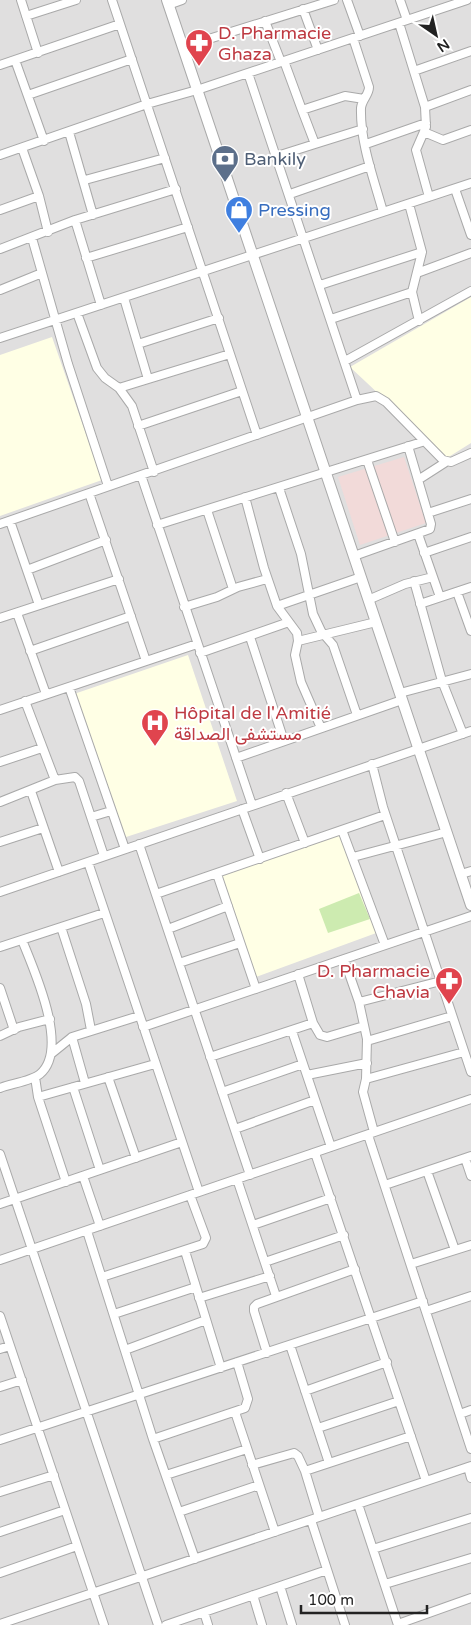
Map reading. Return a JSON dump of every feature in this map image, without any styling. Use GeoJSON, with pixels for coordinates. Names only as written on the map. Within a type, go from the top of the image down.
{"type":"FeatureCollection","features":[{"type":"Feature","properties":{"kind":"street"},"geometry":{"type":"LineString","coordinates":[[21,0],[38,52]]}},
{"type":"Feature","properties":{"kind":"street"},"geometry":{"type":"LineString","coordinates":[[26,16],[76,0]]}},
{"type":"Feature","properties":{"kind":"street"},"geometry":{"type":"LineString","coordinates":[[112,0],[257,435]]}},
{"type":"Feature","properties":{"kind":"street"},"geometry":{"type":"LineString","coordinates":[[182,0],[167,2],[446,832],[466,873],[471,905]]}},
{"type":"Feature","properties":{"kind":"street"},"geometry":{"type":"LineString","coordinates":[[183,47],[334,0]]}},
{"type":"Feature","properties":{"kind":"street"},"geometry":{"type":"LineString","coordinates":[[347,0],[370,86],[361,110],[370,166],[383,212]]}},
{"type":"Feature","properties":{"kind":"street"},"geometry":{"type":"LineString","coordinates":[[400,0],[407,20]]}},
{"type":"Feature","properties":{"kind":"street"},"geometry":{"type":"LineString","coordinates":[[0,155],[147,104],[197,90],[399,23],[452,3],[467,0]]}},
{"type":"Feature","properties":{"kind":"street"},"geometry":{"type":"LineString","coordinates":[[303,10],[318,50]]}},
{"type":"Feature","properties":{"kind":"street"},"geometry":{"type":"LineString","coordinates":[[265,21],[315,144]]}},
{"type":"Feature","properties":{"kind":"street"},"geometry":{"type":"LineString","coordinates":[[399,23],[425,106],[426,123],[416,150],[429,197]]}},
{"type":"Feature","properties":{"kind":"street"},"geometry":{"type":"LineString","coordinates":[[0,65],[120,24]]}},
{"type":"Feature","properties":{"kind":"street"},"geometry":{"type":"LineString","coordinates":[[414,70],[471,51]]}},
{"type":"Feature","properties":{"kind":"street"},"geometry":{"type":"LineString","coordinates":[[28,95],[132,59]]}},
{"type":"Feature","properties":{"kind":"street"},"geometry":{"type":"LineString","coordinates":[[15,60],[44,141]]}},
{"type":"Feature","properties":{"kind":"street"},"geometry":{"type":"LineString","coordinates":[[248,73],[290,194],[357,400]]}},
{"type":"Feature","properties":{"kind":"street"},"geometry":{"type":"LineString","coordinates":[[425,106],[471,90]]}},
{"type":"Feature","properties":{"kind":"street"},"geometry":{"type":"LineString","coordinates":[[302,110],[344,96],[364,99]]}},
{"type":"Feature","properties":{"kind":"street"},"geometry":{"type":"LineString","coordinates":[[366,144],[426,123]]}},
{"type":"Feature","properties":{"kind":"street"},"geometry":{"type":"LineString","coordinates":[[277,156],[363,129]]}},
{"type":"Feature","properties":{"kind":"street"},"geometry":{"type":"LineString","coordinates":[[424,132],[443,140],[471,130]]}},
{"type":"Feature","properties":{"kind":"street"},"geometry":{"type":"LineString","coordinates":[[69,132],[85,180],[93,215]]}},
{"type":"Feature","properties":{"kind":"street"},"geometry":{"type":"LineString","coordinates":[[22,148],[39,196],[48,232]]}},
{"type":"Feature","properties":{"kind":"street"},"geometry":{"type":"LineString","coordinates":[[85,180],[165,158]]}},
{"type":"Feature","properties":{"kind":"street"},"geometry":{"type":"LineString","coordinates":[[290,194],[370,166]]}},
{"type":"Feature","properties":{"kind":"street"},"geometry":{"type":"LineString","coordinates":[[0,338],[471,183]]}},
{"type":"Feature","properties":{"kind":"street"},"geometry":{"type":"LineString","coordinates":[[0,249],[75,220],[176,189]]}},
{"type":"Feature","properties":{"kind":"street"},"geometry":{"type":"LineString","coordinates":[[454,189],[471,235]]}},
{"type":"Feature","properties":{"kind":"street"},"geometry":{"type":"LineString","coordinates":[[0,210],[39,196]]}},
{"type":"Feature","properties":{"kind":"street"},"geometry":{"type":"LineString","coordinates":[[408,204],[422,252],[412,292],[420,321]]}},
{"type":"Feature","properties":{"kind":"street"},"geometry":{"type":"LineString","coordinates":[[75,220],[101,305]]}},
{"type":"Feature","properties":{"kind":"street"},"geometry":{"type":"LineString","coordinates":[[86,258],[188,227]]}},
{"type":"Feature","properties":{"kind":"street"},"geometry":{"type":"LineString","coordinates":[[32,238],[54,320],[108,486]]}},
{"type":"Feature","properties":{"kind":"street"},"geometry":{"type":"LineString","coordinates":[[320,285],[422,252]]}},
{"type":"Feature","properties":{"kind":"street"},"geometry":{"type":"LineString","coordinates":[[417,273],[471,254]]}},
{"type":"Feature","properties":{"kind":"street"},"geometry":{"type":"LineString","coordinates":[[0,290],[42,274]]}},
{"type":"Feature","properties":{"kind":"street"},"geometry":{"type":"LineString","coordinates":[[331,318],[412,292]]}},
{"type":"Feature","properties":{"kind":"street"},"geometry":{"type":"LineString","coordinates":[[345,361],[471,292]]}},
{"type":"Feature","properties":{"kind":"street"},"geometry":{"type":"LineString","coordinates":[[124,298],[148,379]]}},
{"type":"Feature","properties":{"kind":"street"},"geometry":{"type":"LineString","coordinates":[[77,313],[97,368],[105,378],[119,388],[132,406],[154,472]]}},
{"type":"Feature","properties":{"kind":"street"},"geometry":{"type":"LineString","coordinates":[[138,344],[219,318]]}},
{"type":"Feature","properties":{"kind":"street"},"geometry":{"type":"LineString","coordinates":[[119,388],[230,354]]}},
{"type":"Feature","properties":{"kind":"street"},"geometry":{"type":"LineString","coordinates":[[138,426],[242,391]]}},
{"type":"Feature","properties":{"kind":"street"},"geometry":{"type":"LineString","coordinates":[[0,524],[154,472],[306,416],[376,396],[383,399],[422,442],[446,462]]}},
{"type":"Feature","properties":{"kind":"street"},"geometry":{"type":"LineString","coordinates":[[157,525],[422,442]]}},
{"type":"Feature","properties":{"kind":"street"},"geometry":{"type":"LineString","coordinates":[[354,556],[430,529],[432,524],[408,446]]}},
{"type":"Feature","properties":{"kind":"street"},"geometry":{"type":"LineString","coordinates":[[418,480],[446,462],[457,460],[471,453]]}},
{"type":"Feature","properties":{"kind":"street"},"geometry":{"type":"LineString","coordinates":[[367,460],[394,542]]}},
{"type":"Feature","properties":{"kind":"street"},"geometry":{"type":"LineString","coordinates":[[141,475],[252,805]]}},
{"type":"Feature","properties":{"kind":"street"},"geometry":{"type":"LineString","coordinates":[[279,488],[301,554],[313,614],[333,645],[357,715]]}},
{"type":"Feature","properties":{"kind":"street"},"geometry":{"type":"LineString","coordinates":[[89,493],[146,660]]}},
{"type":"Feature","properties":{"kind":"street"},"geometry":{"type":"LineString","coordinates":[[244,497],[267,579],[277,606],[297,633],[298,641],[295,655],[301,682],[321,728]]}},
{"type":"Feature","properties":{"kind":"street"},"geometry":{"type":"LineString","coordinates":[[428,513],[471,499]]}},
{"type":"Feature","properties":{"kind":"street"},"geometry":{"type":"LineString","coordinates":[[208,510],[233,589]]}},
{"type":"Feature","properties":{"kind":"street"},"geometry":{"type":"LineString","coordinates":[[10,521],[39,605]]}},
{"type":"Feature","properties":{"kind":"street"},"geometry":{"type":"LineString","coordinates":[[418,534],[440,597]]}},
{"type":"Feature","properties":{"kind":"street"},"geometry":{"type":"LineString","coordinates":[[424,553],[471,537]]}},
{"type":"Feature","properties":{"kind":"street"},"geometry":{"type":"LineString","coordinates":[[27,570],[106,540]]}},
{"type":"Feature","properties":{"kind":"street"},"geometry":{"type":"LineString","coordinates":[[277,606],[361,577]]}},
{"type":"Feature","properties":{"kind":"street"},"geometry":{"type":"LineString","coordinates":[[368,600],[414,581],[433,577]]}},
{"type":"Feature","properties":{"kind":"street"},"geometry":{"type":"LineString","coordinates":[[0,618],[119,579]]}},
{"type":"Feature","properties":{"kind":"street"},"geometry":{"type":"LineString","coordinates":[[184,607],[267,579]]}},
{"type":"Feature","properties":{"kind":"street"},"geometry":{"type":"LineString","coordinates":[[0,892],[418,748],[469,733],[442,681],[414,581]]}},
{"type":"Feature","properties":{"kind":"street"},"geometry":{"type":"LineString","coordinates":[[420,604],[471,587]]}},
{"type":"Feature","properties":{"kind":"street"},"geometry":{"type":"LineString","coordinates":[[457,592],[471,631]]}},
{"type":"Feature","properties":{"kind":"street"},"geometry":{"type":"LineString","coordinates":[[16,613],[46,694]]}},
{"type":"Feature","properties":{"kind":"street"},"geometry":{"type":"LineString","coordinates":[[30,651],[131,616]]}},
{"type":"Feature","properties":{"kind":"street"},"geometry":{"type":"LineString","coordinates":[[200,653],[290,622]]}},
{"type":"Feature","properties":{"kind":"street"},"geometry":{"type":"LineString","coordinates":[[298,641],[376,622]]}},
{"type":"Feature","properties":{"kind":"street"},"geometry":{"type":"LineString","coordinates":[[250,637],[284,741]]}},
{"type":"Feature","properties":{"kind":"street"},"geometry":{"type":"LineString","coordinates":[[0,709],[197,644]]}},
{"type":"Feature","properties":{"kind":"street"},"geometry":{"type":"LineString","coordinates":[[236,758],[357,715],[442,681],[471,674]]}},
{"type":"Feature","properties":{"kind":"street"},"geometry":{"type":"LineString","coordinates":[[69,687],[125,850]]}},
{"type":"Feature","properties":{"kind":"street"},"geometry":{"type":"LineString","coordinates":[[25,701],[56,780]]}},
{"type":"Feature","properties":{"kind":"street"},"geometry":{"type":"LineString","coordinates":[[0,762],[42,748]]}},
{"type":"Feature","properties":{"kind":"street"},"geometry":{"type":"LineString","coordinates":[[372,764],[385,815],[471,1072]]}},
{"type":"Feature","properties":{"kind":"street"},"geometry":{"type":"LineString","coordinates":[[0,802],[56,780],[75,777],[79,782],[104,856]]}},
{"type":"Feature","properties":{"kind":"street"},"geometry":{"type":"LineString","coordinates":[[31,791],[59,872]]}},
{"type":"Feature","properties":{"kind":"street"},"geometry":{"type":"LineString","coordinates":[[286,794],[305,843]]}},
{"type":"Feature","properties":{"kind":"street"},"geometry":{"type":"LineString","coordinates":[[242,809],[260,859]]}},
{"type":"Feature","properties":{"kind":"street"},"geometry":{"type":"LineString","coordinates":[[91,817],[112,811]]}},
{"type":"Feature","properties":{"kind":"street"},"geometry":{"type":"LineString","coordinates":[[156,894],[385,815]]}},
{"type":"Feature","properties":{"kind":"street"},"geometry":{"type":"LineString","coordinates":[[0,842],[43,828]]}},
{"type":"Feature","properties":{"kind":"street"},"geometry":{"type":"LineString","coordinates":[[342,830],[385,945]]}},
{"type":"Feature","properties":{"kind":"street"},"geometry":{"type":"LineString","coordinates":[[353,857],[396,847],[446,832]]}},
{"type":"Feature","properties":{"kind":"street"},"geometry":{"type":"LineString","coordinates":[[139,844],[250,1175]]}},
{"type":"Feature","properties":{"kind":"street"},"geometry":{"type":"LineString","coordinates":[[88,862],[199,1192]]}},
{"type":"Feature","properties":{"kind":"street"},"geometry":{"type":"LineString","coordinates":[[217,874],[256,988]]}},
{"type":"Feature","properties":{"kind":"street"},"geometry":{"type":"LineString","coordinates":[[168,929],[228,906]]}},
{"type":"Feature","properties":{"kind":"street"},"geometry":{"type":"LineString","coordinates":[[0,947],[104,913]]}},
{"type":"Feature","properties":{"kind":"street"},"geometry":{"type":"LineString","coordinates":[[143,1027],[471,916]]}},
{"type":"Feature","properties":{"kind":"street"},"geometry":{"type":"LineString","coordinates":[[61,927],[86,1004],[91,1030]]}},
{"type":"Feature","properties":{"kind":"street"},"geometry":{"type":"LineString","coordinates":[[0,1088],[35,1077],[46,1068],[51,1054],[50,1019],[22,940]]}},
{"type":"Feature","properties":{"kind":"street"},"geometry":{"type":"LineString","coordinates":[[179,963],[240,943]]}},
{"type":"Feature","properties":{"kind":"street"},"geometry":{"type":"LineString","coordinates":[[344,959],[359,1002],[367,1041],[366,1079],[363,1092],[371,1133],[385,1185],[471,1448]]}},
{"type":"Feature","properties":{"kind":"street"},"geometry":{"type":"LineString","coordinates":[[298,974],[313,1023],[320,1034],[327,1037],[364,1026]]}},
{"type":"Feature","properties":{"kind":"street"},"geometry":{"type":"LineString","coordinates":[[359,1002],[441,981]]}},
{"type":"Feature","properties":{"kind":"street"},"geometry":{"type":"LineString","coordinates":[[0,988],[14,1030]]}},
{"type":"Feature","properties":{"kind":"street"},"geometry":{"type":"LineString","coordinates":[[51,1054],[72,1037],[139,1016]]}},
{"type":"Feature","properties":{"kind":"street"},"geometry":{"type":"LineString","coordinates":[[367,1041],[452,1016]]}},
{"type":"Feature","properties":{"kind":"street"},"geometry":{"type":"LineString","coordinates":[[0,1036],[50,1019]]}},
{"type":"Feature","properties":{"kind":"street"},"geometry":{"type":"LineString","coordinates":[[210,1056],[313,1023]]}},
{"type":"Feature","properties":{"kind":"street"},"geometry":{"type":"LineString","coordinates":[[292,1031],[331,1147]]}},
{"type":"Feature","properties":{"kind":"street"},"geometry":{"type":"LineString","coordinates":[[72,1037],[86,1083]]}},
{"type":"Feature","properties":{"kind":"street"},"geometry":{"type":"LineString","coordinates":[[366,1079],[464,1052]]}},
{"type":"Feature","properties":{"kind":"street"},"geometry":{"type":"LineString","coordinates":[[307,1075],[367,1062]]}},
{"type":"Feature","properties":{"kind":"street"},"geometry":{"type":"LineString","coordinates":[[38,1098],[155,1064]]}},
{"type":"Feature","properties":{"kind":"street"},"geometry":{"type":"LineString","coordinates":[[222,1092],[303,1064]]}},
{"type":"Feature","properties":{"kind":"street"},"geometry":{"type":"LineString","coordinates":[[35,1077],[38,1098],[66,1182]]}},
{"type":"Feature","properties":{"kind":"street"},"geometry":{"type":"LineString","coordinates":[[108,1077],[136,1158]]}},
{"type":"Feature","properties":{"kind":"street"},"geometry":{"type":"LineString","coordinates":[[73,1087],[100,1170]]}},
{"type":"Feature","properties":{"kind":"street"},"geometry":{"type":"LineString","coordinates":[[235,1129],[315,1100]]}},
{"type":"Feature","properties":{"kind":"street"},"geometry":{"type":"LineString","coordinates":[[0,1260],[471,1100]]}},
{"type":"Feature","properties":{"kind":"street"},"geometry":{"type":"LineString","coordinates":[[0,1204],[182,1142]]}},
{"type":"Feature","properties":{"kind":"street"},"geometry":{"type":"LineString","coordinates":[[315,1153],[426,1481]]}},
{"type":"Feature","properties":{"kind":"street"},"geometry":{"type":"LineString","coordinates":[[0,1154],[158,1625]]}},
{"type":"Feature","properties":{"kind":"street"},"geometry":{"type":"LineString","coordinates":[[385,1185],[468,1157],[471,1176]]}},
{"type":"Feature","properties":{"kind":"street"},"geometry":{"type":"LineString","coordinates":[[427,1171],[455,1250]]}},
{"type":"Feature","properties":{"kind":"street"},"geometry":{"type":"LineString","coordinates":[[83,1176],[100,1226]]}},
{"type":"Feature","properties":{"kind":"street"},"geometry":{"type":"LineString","coordinates":[[237,1179],[276,1296]]}},
{"type":"Feature","properties":{"kind":"street"},"geometry":{"type":"LineString","coordinates":[[102,1277],[203,1244],[206,1238],[190,1195]]}},
{"type":"Feature","properties":{"kind":"street"},"geometry":{"type":"LineString","coordinates":[[253,1225],[331,1198]]}},
{"type":"Feature","properties":{"kind":"street"},"geometry":{"type":"LineString","coordinates":[[87,1230],[153,1438],[195,1559]]}},
{"type":"Feature","properties":{"kind":"street"},"geometry":{"type":"LineString","coordinates":[[265,1262],[344,1235]]}},
{"type":"Feature","properties":{"kind":"street"},"geometry":{"type":"LineString","coordinates":[[411,1264],[471,1245]]}},
{"type":"Feature","properties":{"kind":"street"},"geometry":{"type":"LineString","coordinates":[[184,1251],[221,1368]]}},
{"type":"Feature","properties":{"kind":"street"},"geometry":{"type":"LineString","coordinates":[[267,1353],[254,1307],[276,1296],[355,1269]]}},
{"type":"Feature","properties":{"kind":"street"},"geometry":{"type":"LineString","coordinates":[[199,1298],[270,1276]]}},
{"type":"Feature","properties":{"kind":"street"},"geometry":{"type":"LineString","coordinates":[[114,1314],[196,1287]]}},
{"type":"Feature","properties":{"kind":"street"},"geometry":{"type":"LineString","coordinates":[[426,1311],[471,1296]]}},
{"type":"Feature","properties":{"kind":"street"},"geometry":{"type":"LineString","coordinates":[[0,1440],[87,1413],[423,1301]]}},
{"type":"Feature","properties":{"kind":"street"},"geometry":{"type":"LineString","coordinates":[[0,1316],[104,1625]]}},
{"type":"Feature","properties":{"kind":"street"},"geometry":{"type":"LineString","coordinates":[[125,1350],[206,1320]]}},
{"type":"Feature","properties":{"kind":"street"},"geometry":{"type":"LineString","coordinates":[[290,1345],[330,1463]]}},
{"type":"Feature","properties":{"kind":"street"},"geometry":{"type":"LineString","coordinates":[[0,1349],[10,1346]]}},
{"type":"Feature","properties":{"kind":"street"},"geometry":{"type":"LineString","coordinates":[[153,1438],[236,1412],[248,1404],[237,1362]]}},
{"type":"Feature","properties":{"kind":"street"},"geometry":{"type":"LineString","coordinates":[[305,1391],[387,1362]]}},
{"type":"Feature","properties":{"kind":"street"},"geometry":{"type":"LineString","coordinates":[[0,1387],[22,1380]]}},
{"type":"Feature","properties":{"kind":"street"},"geometry":{"type":"LineString","coordinates":[[318,1428],[400,1401]]}},
{"type":"Feature","properties":{"kind":"street"},"geometry":{"type":"LineString","coordinates":[[460,1414],[471,1410]]}},
{"type":"Feature","properties":{"kind":"street"},"geometry":{"type":"LineString","coordinates":[[236,1412],[275,1532]]}},
{"type":"Feature","properties":{"kind":"street"},"geometry":{"type":"LineString","coordinates":[[305,1471],[411,1436]]}},
{"type":"Feature","properties":{"kind":"street"},"geometry":{"type":"LineString","coordinates":[[166,1475],[247,1449]]}},
{"type":"Feature","properties":{"kind":"street"},"geometry":{"type":"LineString","coordinates":[[252,1465],[294,1453],[298,1456],[305,1471],[319,1517]]}},
{"type":"Feature","properties":{"kind":"street"},"geometry":{"type":"LineString","coordinates":[[0,1624],[15,1622],[93,1593],[469,1466],[471,1478]]}},
{"type":"Feature","properties":{"kind":"street"},"geometry":{"type":"LineString","coordinates":[[0,1492],[54,1475]]}},
{"type":"Feature","properties":{"kind":"street"},"geometry":{"type":"LineString","coordinates":[[179,1512],[259,1485]]}},
{"type":"Feature","properties":{"kind":"street"},"geometry":{"type":"LineString","coordinates":[[358,1504],[398,1624],[471,1598]]}},
{"type":"Feature","properties":{"kind":"street"},"geometry":{"type":"LineString","coordinates":[[0,1532],[65,1510]]}},
{"type":"Feature","properties":{"kind":"street"},"geometry":{"type":"LineString","coordinates":[[373,1549],[471,1518]]}},
{"type":"Feature","properties":{"kind":"street"},"geometry":{"type":"LineString","coordinates":[[311,1520],[345,1625]]}},
{"type":"Feature","properties":{"kind":"street"},"geometry":{"type":"LineString","coordinates":[[0,1573],[77,1546]]}},
{"type":"Feature","properties":{"kind":"street"},"geometry":{"type":"LineString","coordinates":[[385,1584],[470,1559],[471,1568]]}},
{"type":"Feature","properties":{"kind":"street"},"geometry":{"type":"LineString","coordinates":[[166,1625],[327,1570]]}},
{"type":"Feature","properties":{"kind":"street"},"geometry":{"type":"LineString","coordinates":[[280,1586],[292,1625]]}},
{"type":"Feature","properties":{"kind":"street"},"geometry":{"type":"LineString","coordinates":[[254,1595],[262,1625]]}},
{"type":"Feature","properties":{"kind":"street"},"geometry":{"type":"LineString","coordinates":[[204,1612],[208,1625]]}},
{"type":"Feature","properties":{"kind":"shaded area"},"geometry":{"type":"Polygon","coordinates":[[[0,0],[471,0],[471,1625],[0,1625],[0,0]]]}},
{"type":"Feature","properties":{"kind":"shaded area"},"geometry":{"type":"Polygon","coordinates":[[[471,297],[471,443],[447,458],[350,367],[471,297]]]}},
{"type":"Feature","properties":{"kind":"shaded area"},"geometry":{"type":"Polygon","coordinates":[[[52,337],[102,480],[0,516],[0,355],[52,337]]]}},
{"type":"Feature","properties":{"kind":"shaded area"},"geometry":{"type":"Polygon","coordinates":[[[404,457],[426,523],[360,545],[338,477],[404,457]]]}},
{"type":"Feature","properties":{"kind":"shaded area","name":"Hôpital de l'Amitié مستشفى الصداقة"},"geometry":{"type":"Polygon","coordinates":[[[188,655],[237,801],[123,838],[74,694],[188,655]]]}},
{"type":"Feature","properties":{"kind":"shaded area"},"geometry":{"type":"Polygon","coordinates":[[[342,832],[379,932],[256,977],[219,877],[342,832]]]}},
{"type":"Feature","properties":{"kind":"green space"},"geometry":{"type":"Polygon","coordinates":[[[359,893],[370,919],[328,933],[319,909],[359,893]]]}},
{"type":"Feature","properties":{"kind":"place","name":"D. Pharmacie Ghaza"},"geometry":{"type":"Point","coordinates":[199,67]}},
{"type":"Feature","properties":{"kind":"place","name":"Bankily"},"geometry":{"type":"Point","coordinates":[225,183]}},
{"type":"Feature","properties":{"kind":"place","name":"Pressing"},"geometry":{"type":"Point","coordinates":[239,234]}},
{"type":"Feature","properties":{"kind":"place","name":"Hôpital de l'Amitié مستشفى الصداقة"},"geometry":{"type":"Point","coordinates":[155,747]}},
{"type":"Feature","properties":{"kind":"place","name":"D. Pharmacie Chavia"},"geometry":{"type":"Point","coordinates":[449,1005]}}]}
